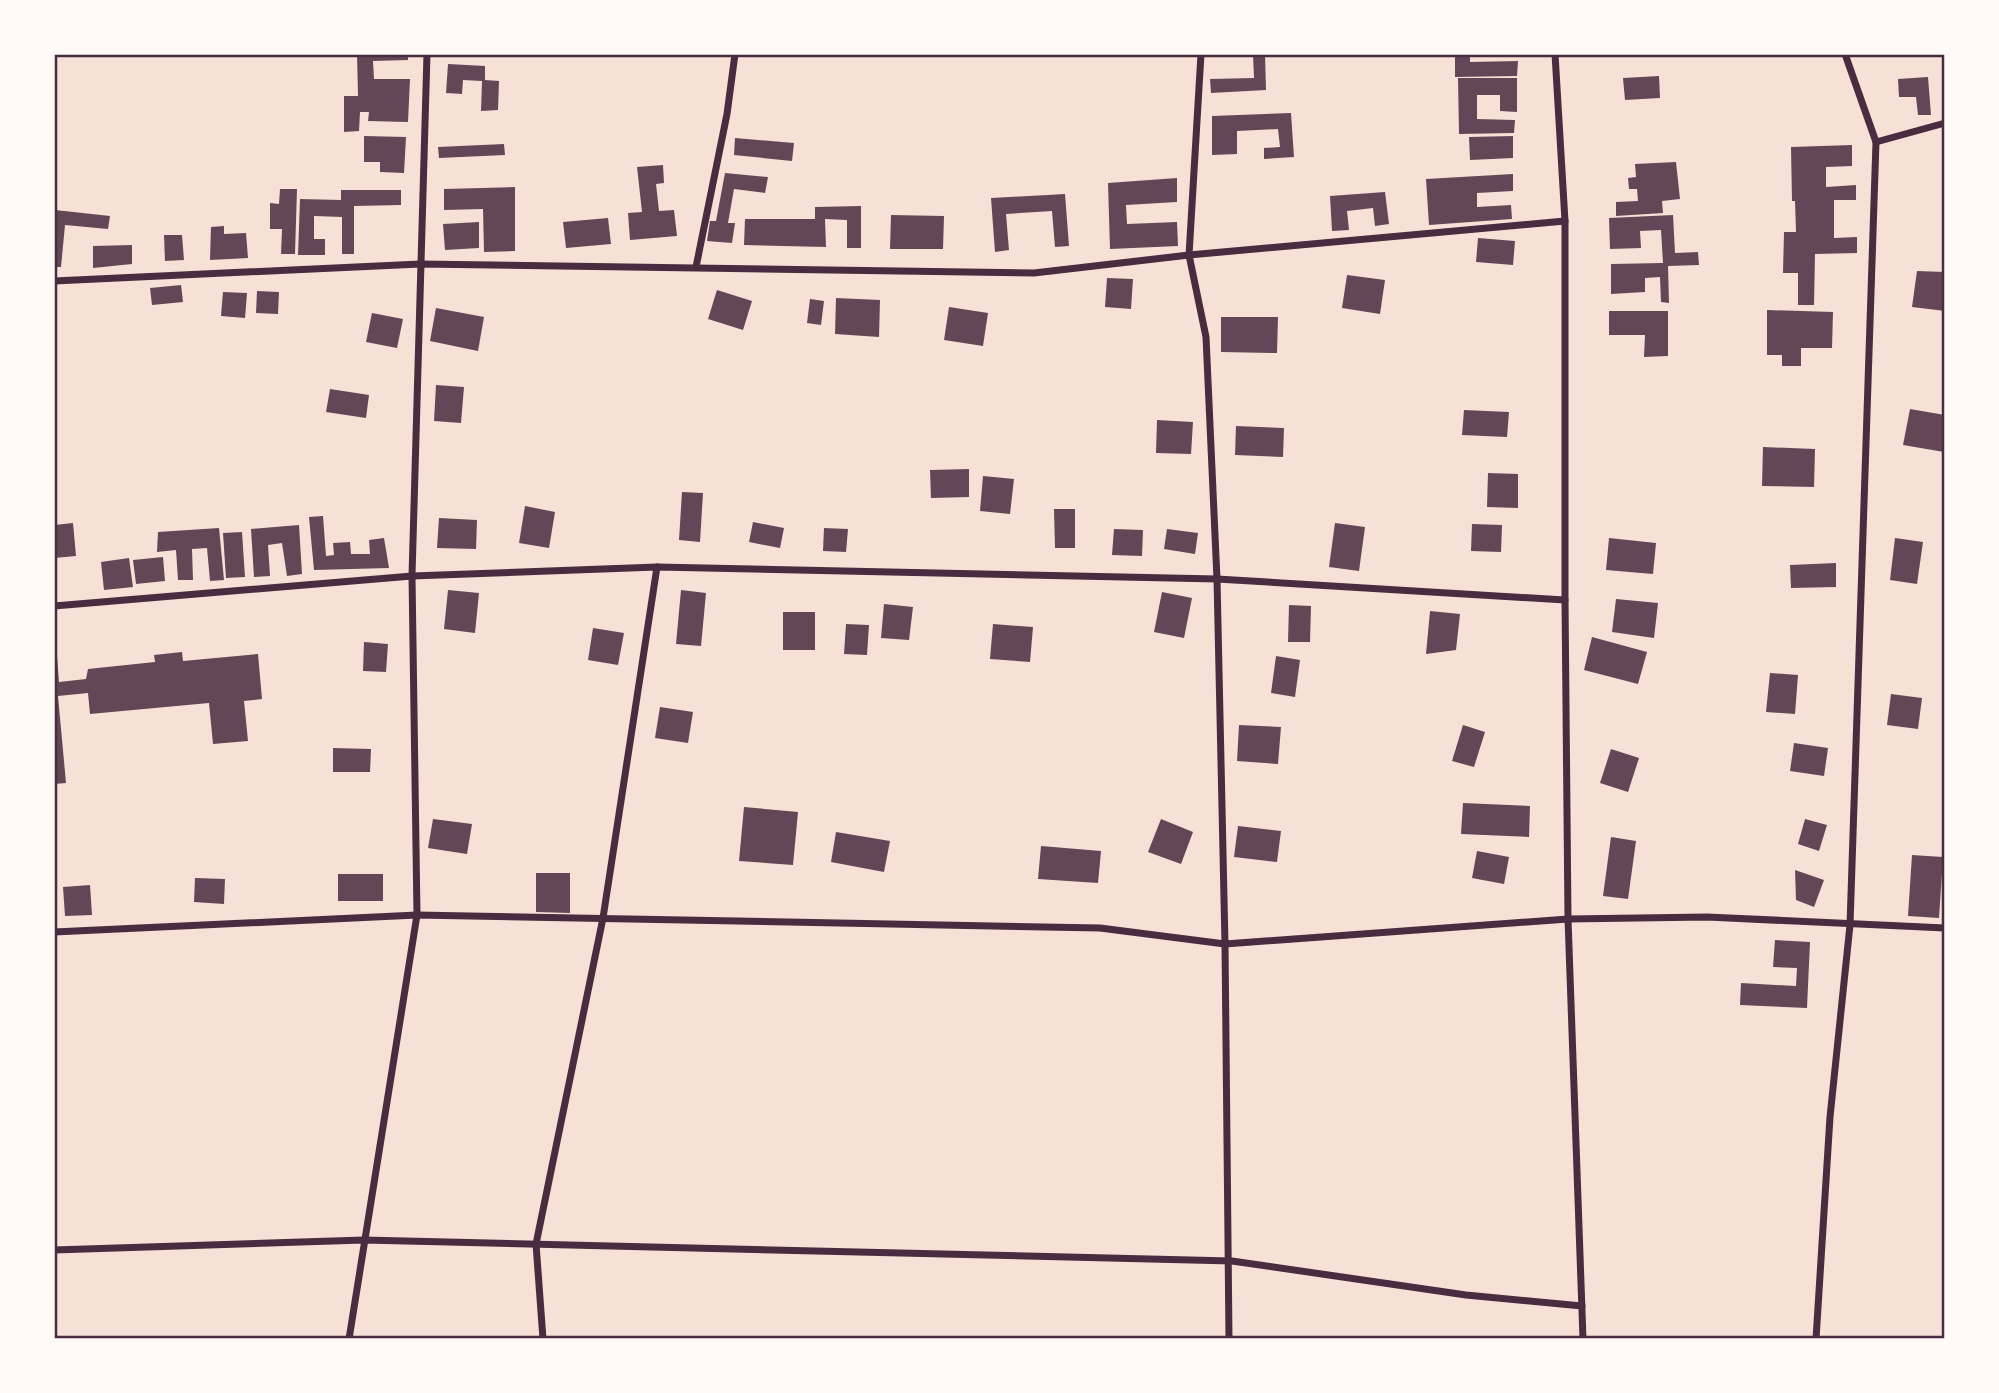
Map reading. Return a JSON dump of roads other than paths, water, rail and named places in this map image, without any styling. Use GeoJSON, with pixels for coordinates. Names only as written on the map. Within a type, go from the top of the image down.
{"type":"FeatureCollection","features":[{"type":"Feature","properties":{"kind":"street"},"geometry":{"type":"LineString","coordinates":[[349,1339],[417,915],[412,576],[427,54]]}},
{"type":"Feature","properties":{"kind":"street"},"geometry":{"type":"LineString","coordinates":[[696,267],[727,114],[735,54]]}},
{"type":"Feature","properties":{"kind":"street"},"geometry":{"type":"LineString","coordinates":[[1201,54],[1189,255],[1206,337],[1217,579],[1225,944],[1229,1339]]}},
{"type":"Feature","properties":{"kind":"street"},"geometry":{"type":"LineString","coordinates":[[1555,54],[1565,221],[1565,600],[1569,919],[1583,1339]]}},
{"type":"Feature","properties":{"kind":"street"},"geometry":{"type":"LineString","coordinates":[[1816,1339],[1830,1117],[1850,925],[1876,142],[1845,54]]}},
{"type":"Feature","properties":{"kind":"street"},"geometry":{"type":"LineString","coordinates":[[1876,142],[1945,123]]}},
{"type":"Feature","properties":{"kind":"street"},"geometry":{"type":"LineString","coordinates":[[54,281],[420,264],[1034,273],[1189,255],[1565,221]]}},
{"type":"Feature","properties":{"kind":"street"},"geometry":{"type":"LineString","coordinates":[[54,606],[412,576],[657,568],[1217,579],[1565,600]]}},
{"type":"Feature","properties":{"kind":"street"},"geometry":{"type":"LineString","coordinates":[[543,1339],[536,1244],[603,918],[657,568]]}},
{"type":"Feature","properties":{"kind":"street"},"geometry":{"type":"LineString","coordinates":[[54,932],[417,915],[1100,928],[1225,944],[1569,919],[1707,917],[1945,928]]}},
{"type":"Feature","properties":{"kind":"street"},"geometry":{"type":"LineString","coordinates":[[54,1250],[364,1240],[1227,1261],[1466,1295],[1582,1306]]}}]}
